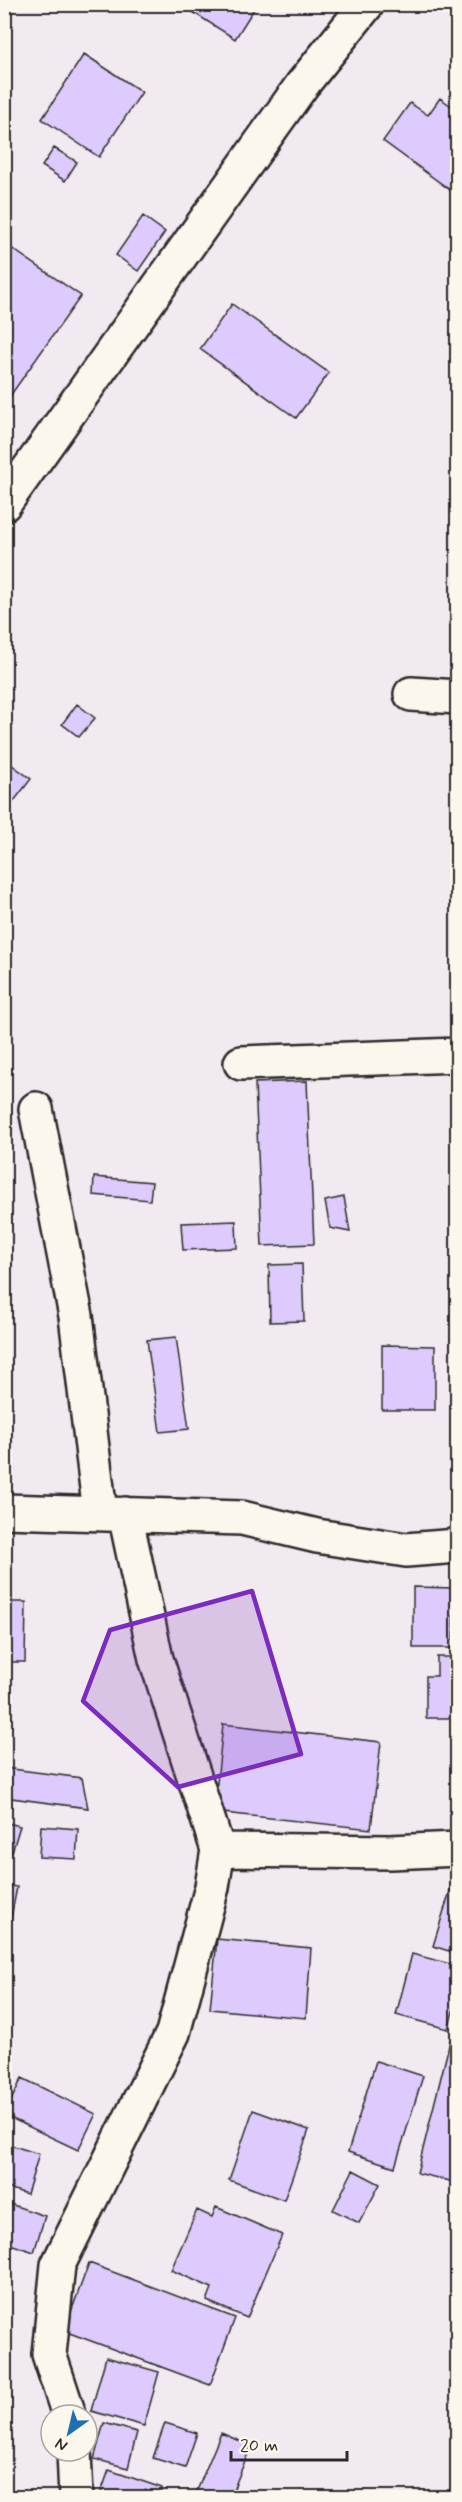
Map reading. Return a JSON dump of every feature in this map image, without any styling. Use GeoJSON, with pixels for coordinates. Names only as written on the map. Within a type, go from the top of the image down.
{"type":"FeatureCollection","features":[{"type":"Feature","properties":{"kind":"street"},"geometry":{"type":"LineString","coordinates":[[4,504],[302,85],[367,4]]}},
{"type":"Feature","properties":{"kind":"street"},"geometry":{"type":"LineString","coordinates":[[411,694],[458,697]]}},
{"type":"Feature","properties":{"kind":"street"},"geometry":{"type":"LineString","coordinates":[[241,1063],[458,1055]]}},
{"type":"Feature","properties":{"kind":"street"},"geometry":{"type":"LineString","coordinates":[[36,1109],[112,1513],[156,1659],[218,1850],[212,1887],[173,2033],[58,2265],[49,2354],[65,2403]]}},
{"type":"Feature","properties":{"kind":"street"},"geometry":{"type":"LineString","coordinates":[[4,1511],[242,1518],[317,1536],[406,1550],[458,1546]]}},
{"type":"Feature","properties":{"kind":"street"},"geometry":{"type":"LineString","coordinates":[[218,1850],[390,1852],[458,1849]]}},
{"type":"Feature","properties":{"kind":"street"},"geometry":{"type":"LineString","coordinates":[[75,2463],[76,2498]]}},
{"type":"Feature","properties":{"kind":"highlighted area"},"geometry":{"type":"Polygon","coordinates":[[[252,1591],[301,1754],[178,1787],[83,1701],[110,1630],[252,1591]]]}},
{"type":"Feature","properties":{"kind":"building"},"geometry":{"type":"Polygon","coordinates":[[[180,4],[257,4],[235,39],[180,4]]]}},
{"type":"Feature","properties":{"kind":"building"},"geometry":{"type":"Polygon","coordinates":[[[84,54],[142,92],[99,157],[42,119],[84,54]]]}},
{"type":"Feature","properties":{"kind":"building"},"geometry":{"type":"Polygon","coordinates":[[[440,98],[458,111],[457,195],[383,141],[410,103],[428,115],[440,98]]]}},
{"type":"Feature","properties":{"kind":"building"},"geometry":{"type":"Polygon","coordinates":[[[54,148],[77,162],[65,181],[42,166],[54,148]]]}},
{"type":"Feature","properties":{"kind":"building"},"geometry":{"type":"Polygon","coordinates":[[[143,216],[165,232],[138,271],[116,255],[143,216]]]}},
{"type":"Feature","properties":{"kind":"building"},"geometry":{"type":"Polygon","coordinates":[[[4,243],[81,296],[10,396],[4,392],[4,243]]]}},
{"type":"Feature","properties":{"kind":"building"},"geometry":{"type":"Polygon","coordinates":[[[232,304],[329,373],[296,418],[200,349],[232,304]]]}},
{"type":"Feature","properties":{"kind":"building"},"geometry":{"type":"Polygon","coordinates":[[[77,704],[95,718],[79,737],[62,724],[77,704]]]}},
{"type":"Feature","properties":{"kind":"building"},"geometry":{"type":"Polygon","coordinates":[[[4,759],[31,779],[4,814],[4,759]]]}},
{"type":"Feature","properties":{"kind":"building"},"geometry":{"type":"Polygon","coordinates":[[[307,1081],[314,1244],[262,1246],[255,1083],[307,1081]]]}},
{"type":"Feature","properties":{"kind":"building"},"geometry":{"type":"Polygon","coordinates":[[[94,1177],[152,1182],[150,1200],[93,1195],[94,1177]]]}},
{"type":"Feature","properties":{"kind":"building"},"geometry":{"type":"Polygon","coordinates":[[[344,1197],[350,1232],[330,1228],[325,1201],[344,1197]]]}},
{"type":"Feature","properties":{"kind":"building"},"geometry":{"type":"Polygon","coordinates":[[[236,1221],[237,1248],[183,1250],[181,1223],[236,1221]]]}},
{"type":"Feature","properties":{"kind":"building"},"geometry":{"type":"Polygon","coordinates":[[[302,1264],[304,1321],[270,1322],[269,1265],[302,1264]]]}},
{"type":"Feature","properties":{"kind":"building"},"geometry":{"type":"Polygon","coordinates":[[[176,1337],[189,1429],[160,1432],[147,1340],[176,1337]]]}},
{"type":"Feature","properties":{"kind":"building"},"geometry":{"type":"Polygon","coordinates":[[[382,1345],[435,1346],[435,1410],[382,1410],[382,1345]]]}},
{"type":"Feature","properties":{"kind":"building"},"geometry":{"type":"Polygon","coordinates":[[[413,1587],[454,1588],[453,1648],[413,1648],[413,1587]]]}},
{"type":"Feature","properties":{"kind":"building"},"geometry":{"type":"Polygon","coordinates":[[[4,1602],[26,1602],[25,1662],[4,1662],[4,1602]]]}},
{"type":"Feature","properties":{"kind":"building"},"geometry":{"type":"Polygon","coordinates":[[[437,1657],[458,1657],[458,1718],[426,1718],[426,1676],[437,1676],[437,1657]]]}},
{"type":"Feature","properties":{"kind":"building"},"geometry":{"type":"Polygon","coordinates":[[[4,1717],[9,1717],[8,1753],[4,1753],[4,1717]]]}},
{"type":"Feature","properties":{"kind":"building"},"geometry":{"type":"Polygon","coordinates":[[[223,1724],[381,1742],[371,1829],[214,1812],[223,1724]]]}},
{"type":"Feature","properties":{"kind":"building"},"geometry":{"type":"Polygon","coordinates":[[[4,1768],[82,1778],[88,1808],[4,1797],[4,1768]]]}},
{"type":"Feature","properties":{"kind":"building"},"geometry":{"type":"Polygon","coordinates":[[[4,1822],[20,1826],[12,1852],[4,1850],[4,1822]]]}},
{"type":"Feature","properties":{"kind":"building"},"geometry":{"type":"Polygon","coordinates":[[[41,1826],[78,1829],[76,1859],[39,1857],[41,1826]]]}},
{"type":"Feature","properties":{"kind":"building"},"geometry":{"type":"Polygon","coordinates":[[[458,1865],[458,1954],[433,1946],[458,1865]]]}},
{"type":"Feature","properties":{"kind":"building"},"geometry":{"type":"Polygon","coordinates":[[[4,1885],[17,1887],[11,1918],[4,1916],[4,1885]]]}},
{"type":"Feature","properties":{"kind":"building"},"geometry":{"type":"Polygon","coordinates":[[[217,1939],[311,1948],[306,2018],[210,2009],[217,1939]]]}},
{"type":"Feature","properties":{"kind":"building"},"geometry":{"type":"Polygon","coordinates":[[[412,1954],[458,1966],[458,1994],[448,2029],[396,2015],[412,1954]]]}},
{"type":"Feature","properties":{"kind":"building"},"geometry":{"type":"Polygon","coordinates":[[[450,2041],[458,2043],[458,2183],[417,2173],[450,2041]]]}},
{"type":"Feature","properties":{"kind":"building"},"geometry":{"type":"Polygon","coordinates":[[[376,2061],[423,2076],[395,2167],[348,2152],[376,2061]]]}},
{"type":"Feature","properties":{"kind":"building"},"geometry":{"type":"Polygon","coordinates":[[[22,2078],[96,2114],[78,2150],[4,2115],[22,2078]]]}},
{"type":"Feature","properties":{"kind":"building"},"geometry":{"type":"Polygon","coordinates":[[[253,2110],[309,2130],[284,2200],[229,2180],[253,2110]]]}},
{"type":"Feature","properties":{"kind":"building"},"geometry":{"type":"Polygon","coordinates":[[[4,2143],[39,2154],[27,2194],[4,2187],[4,2143]]]}},
{"type":"Feature","properties":{"kind":"building"},"geometry":{"type":"Polygon","coordinates":[[[353,2170],[380,2184],[359,2223],[333,2210],[353,2170]]]}},
{"type":"Feature","properties":{"kind":"building"},"geometry":{"type":"Polygon","coordinates":[[[4,2202],[45,2216],[34,2252],[4,2242],[4,2202]]]}},
{"type":"Feature","properties":{"kind":"building"},"geometry":{"type":"Polygon","coordinates":[[[216,2207],[282,2235],[247,2318],[207,2301],[212,2288],[171,2270],[197,2210],[212,2217],[216,2207]]]}},
{"type":"Feature","properties":{"kind":"building"},"geometry":{"type":"Polygon","coordinates":[[[89,2263],[235,2318],[210,2385],[64,2331],[89,2263]]]}},
{"type":"Feature","properties":{"kind":"building"},"geometry":{"type":"Polygon","coordinates":[[[106,2357],[159,2372],[144,2426],[99,2413],[99,2403],[93,2403],[106,2357]]]}},
{"type":"Feature","properties":{"kind":"building"},"geometry":{"type":"Polygon","coordinates":[[[104,2423],[137,2432],[128,2468],[99,2460],[99,2441],[104,2423]]]}},
{"type":"Feature","properties":{"kind":"building"},"geometry":{"type":"Polygon","coordinates":[[[165,2423],[197,2433],[185,2468],[153,2458],[165,2423]]]}},
{"type":"Feature","properties":{"kind":"building"},"geometry":{"type":"Polygon","coordinates":[[[221,2433],[251,2446],[230,2498],[207,2498],[196,2493],[221,2433]]]}},
{"type":"Feature","properties":{"kind":"building"},"geometry":{"type":"Polygon","coordinates":[[[109,2470],[162,2488],[159,2498],[99,2498],[109,2470]]]}}]}
